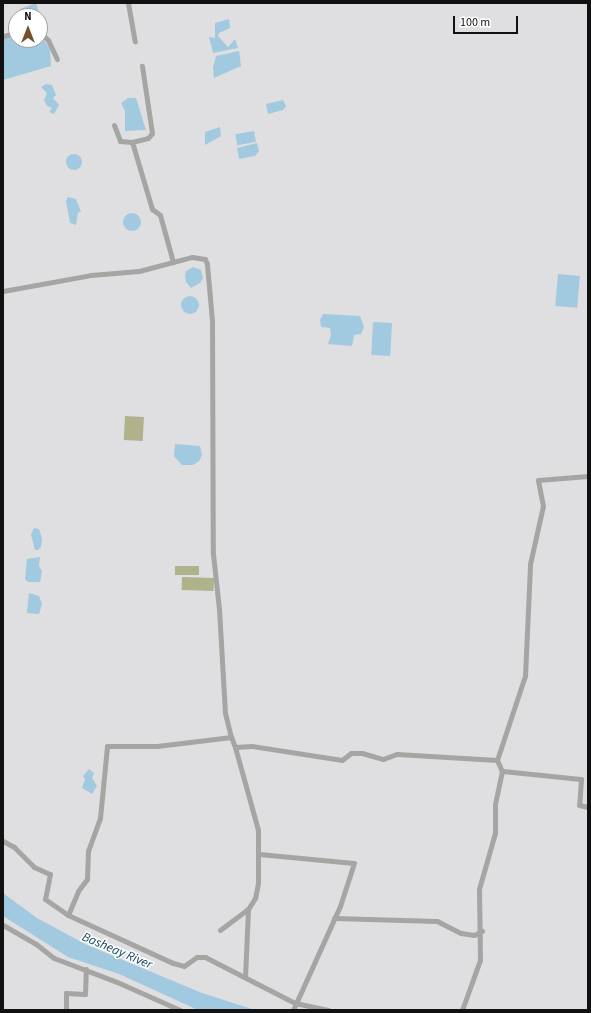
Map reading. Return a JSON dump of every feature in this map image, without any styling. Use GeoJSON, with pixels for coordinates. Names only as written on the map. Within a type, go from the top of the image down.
{"type":"FeatureCollection","features":[{"type":"Feature","properties":{"kind":"street"},"geometry":{"type":"LineString","coordinates":[[128,3],[135,41]]}},
{"type":"Feature","properties":{"kind":"street"},"geometry":{"type":"LineString","coordinates":[[48,40],[56,59]]}},
{"type":"Feature","properties":{"kind":"street"},"geometry":{"type":"LineString","coordinates":[[114,126],[120,141],[132,142],[148,138],[152,133],[142,66]]}},
{"type":"Feature","properties":{"kind":"street"},"geometry":{"type":"LineString","coordinates":[[132,142],[152,209],[160,215],[173,262]]}},
{"type":"Feature","properties":{"kind":"street"},"geometry":{"type":"LineString","coordinates":[[3,291],[91,276],[138,271],[199,257],[207,264],[212,321],[213,554],[219,609],[225,713],[258,830],[259,854],[257,890],[248,909],[245,977]]}},
{"type":"Feature","properties":{"kind":"street"},"geometry":{"type":"LineString","coordinates":[[462,1010],[480,960],[482,931],[480,889],[495,833],[495,804],[502,771],[497,760],[525,676],[530,564],[533,541],[543,506],[538,480],[588,476]]}},
{"type":"Feature","properties":{"kind":"street"},"geometry":{"type":"LineString","coordinates":[[68,915],[78,891],[88,879],[88,851],[100,818],[107,746],[156,746],[231,737]]}},
{"type":"Feature","properties":{"kind":"street"},"geometry":{"type":"LineString","coordinates":[[235,747],[252,746],[342,760],[351,753],[362,753],[383,759],[397,754],[497,760]]}},
{"type":"Feature","properties":{"kind":"street"},"geometry":{"type":"LineString","coordinates":[[502,771],[580,779],[580,805],[588,807]]}},
{"type":"Feature","properties":{"kind":"street"},"geometry":{"type":"LineString","coordinates":[[3,841],[14,847],[34,867],[50,874],[45,899],[68,915],[173,963],[184,966],[197,957],[205,957],[295,1003],[328,1010]]}},
{"type":"Feature","properties":{"kind":"street"},"geometry":{"type":"LineString","coordinates":[[259,854],[354,863],[334,918],[293,1010]]}},
{"type":"Feature","properties":{"kind":"street"},"geometry":{"type":"LineString","coordinates":[[220,930],[248,909]]}},
{"type":"Feature","properties":{"kind":"street"},"geometry":{"type":"LineString","coordinates":[[334,918],[437,921],[461,933],[474,934],[482,931]]}},
{"type":"Feature","properties":{"kind":"street"},"geometry":{"type":"LineString","coordinates":[[3,925],[36,944],[54,958],[86,969],[180,1010]]}},
{"type":"Feature","properties":{"kind":"street"},"geometry":{"type":"LineString","coordinates":[[66,1010],[66,993],[85,994],[86,969]]}},
{"type":"Feature","properties":{"kind":"green space"},"geometry":{"type":"Polygon","coordinates":[[[125,416],[144,417],[143,441],[124,440],[125,416]]]}},
{"type":"Feature","properties":{"kind":"green space"},"geometry":{"type":"Polygon","coordinates":[[[175,566],[199,566],[199,575],[175,575],[175,566]]]}},
{"type":"Feature","properties":{"kind":"green space"},"geometry":{"type":"Polygon","coordinates":[[[182,577],[214,578],[214,591],[182,590],[182,577]]]}},
{"type":"Feature","properties":{"kind":"water"},"geometry":{"type":"Polygon","coordinates":[[[36,3],[38,8],[23,8],[36,3]]]}},
{"type":"Feature","properties":{"kind":"water"},"geometry":{"type":"Polygon","coordinates":[[[229,19],[230,28],[219,33],[218,36],[228,47],[235,39],[238,48],[213,53],[209,37],[215,38],[215,23],[229,19]]]}},
{"type":"Feature","properties":{"kind":"water"},"geometry":{"type":"Polygon","coordinates":[[[8,38],[8,48],[48,48],[48,46],[50,49],[51,66],[3,80],[3,39],[8,38]]]}},
{"type":"Feature","properties":{"kind":"water"},"geometry":{"type":"Polygon","coordinates":[[[239,51],[241,66],[214,78],[213,67],[216,56],[239,51]]]}},
{"type":"Feature","properties":{"kind":"water"},"geometry":{"type":"Polygon","coordinates":[[[46,84],[52,85],[56,95],[53,98],[59,105],[54,114],[49,112],[52,108],[47,106],[44,100],[47,93],[41,87],[46,84]]]}},
{"type":"Feature","properties":{"kind":"water"},"geometry":{"type":"Polygon","coordinates":[[[128,98],[136,98],[146,130],[125,131],[125,111],[121,103],[128,98]]]}},
{"type":"Feature","properties":{"kind":"water"},"geometry":{"type":"Polygon","coordinates":[[[283,100],[286,106],[283,110],[268,114],[266,104],[283,100]]]}},
{"type":"Feature","properties":{"kind":"water"},"geometry":{"type":"Polygon","coordinates":[[[220,127],[221,136],[205,145],[205,132],[220,127]]]}},
{"type":"Feature","properties":{"kind":"water"},"geometry":{"type":"Polygon","coordinates":[[[254,131],[256,142],[237,145],[235,134],[254,131]]]}},
{"type":"Feature","properties":{"kind":"water"},"geometry":{"type":"Polygon","coordinates":[[[257,143],[259,151],[255,156],[239,159],[237,148],[257,143]]]}},
{"type":"Feature","properties":{"kind":"water"},"geometry":{"type":"Polygon","coordinates":[[[71,154],[77,154],[82,159],[80,168],[77,170],[71,170],[66,165],[66,159],[71,154]]]}},
{"type":"Feature","properties":{"kind":"water"},"geometry":{"type":"Polygon","coordinates":[[[68,197],[76,199],[81,212],[78,212],[76,225],[70,223],[66,201],[68,197]]]}},
{"type":"Feature","properties":{"kind":"water"},"geometry":{"type":"Polygon","coordinates":[[[132,213],[138,216],[141,222],[138,228],[132,231],[126,228],[123,222],[126,216],[132,213]]]}},
{"type":"Feature","properties":{"kind":"water"},"geometry":{"type":"Polygon","coordinates":[[[193,267],[201,270],[203,278],[200,283],[191,288],[186,282],[185,275],[186,271],[193,267]]]}},
{"type":"Feature","properties":{"kind":"water"},"geometry":{"type":"Polygon","coordinates":[[[558,274],[580,276],[577,308],[555,306],[558,274]]]}},
{"type":"Feature","properties":{"kind":"water"},"geometry":{"type":"Polygon","coordinates":[[[190,296],[196,299],[199,305],[196,311],[190,314],[184,311],[181,305],[184,299],[190,296]]]}},
{"type":"Feature","properties":{"kind":"water"},"geometry":{"type":"Polygon","coordinates":[[[323,314],[360,316],[364,327],[361,334],[354,335],[352,346],[328,344],[331,335],[330,328],[321,327],[320,320],[323,314]]]}},
{"type":"Feature","properties":{"kind":"water"},"geometry":{"type":"Polygon","coordinates":[[[373,322],[392,323],[390,356],[371,355],[373,322]]]}},
{"type":"Feature","properties":{"kind":"water"},"geometry":{"type":"Polygon","coordinates":[[[175,444],[200,446],[202,455],[199,461],[193,465],[182,465],[174,456],[175,444]]]}},
{"type":"Feature","properties":{"kind":"water"},"geometry":{"type":"Polygon","coordinates":[[[34,528],[39,529],[42,539],[41,547],[38,550],[35,550],[31,535],[34,528]]]}},
{"type":"Feature","properties":{"kind":"water"},"geometry":{"type":"Polygon","coordinates":[[[40,557],[39,566],[42,571],[40,582],[28,582],[25,579],[27,559],[40,557]]]}},
{"type":"Feature","properties":{"kind":"water"},"geometry":{"type":"Polygon","coordinates":[[[29,593],[39,596],[42,604],[39,614],[27,613],[29,593]]]}},
{"type":"Feature","properties":{"kind":"water"},"geometry":{"type":"Polygon","coordinates":[[[89,769],[94,773],[92,778],[97,786],[92,794],[82,788],[85,779],[83,776],[89,769]]]}},
{"type":"Feature","properties":{"kind":"water"},"geometry":{"type":"Polygon","coordinates":[[[3,893],[37,918],[87,945],[202,993],[255,1010],[198,1010],[119,974],[68,957],[3,916],[3,893]]]}},
{"type":"Feature","properties":{"kind":"water label","name":"Basheay River"},"geometry":{"type":"Point","coordinates":[117,951]}}]}
